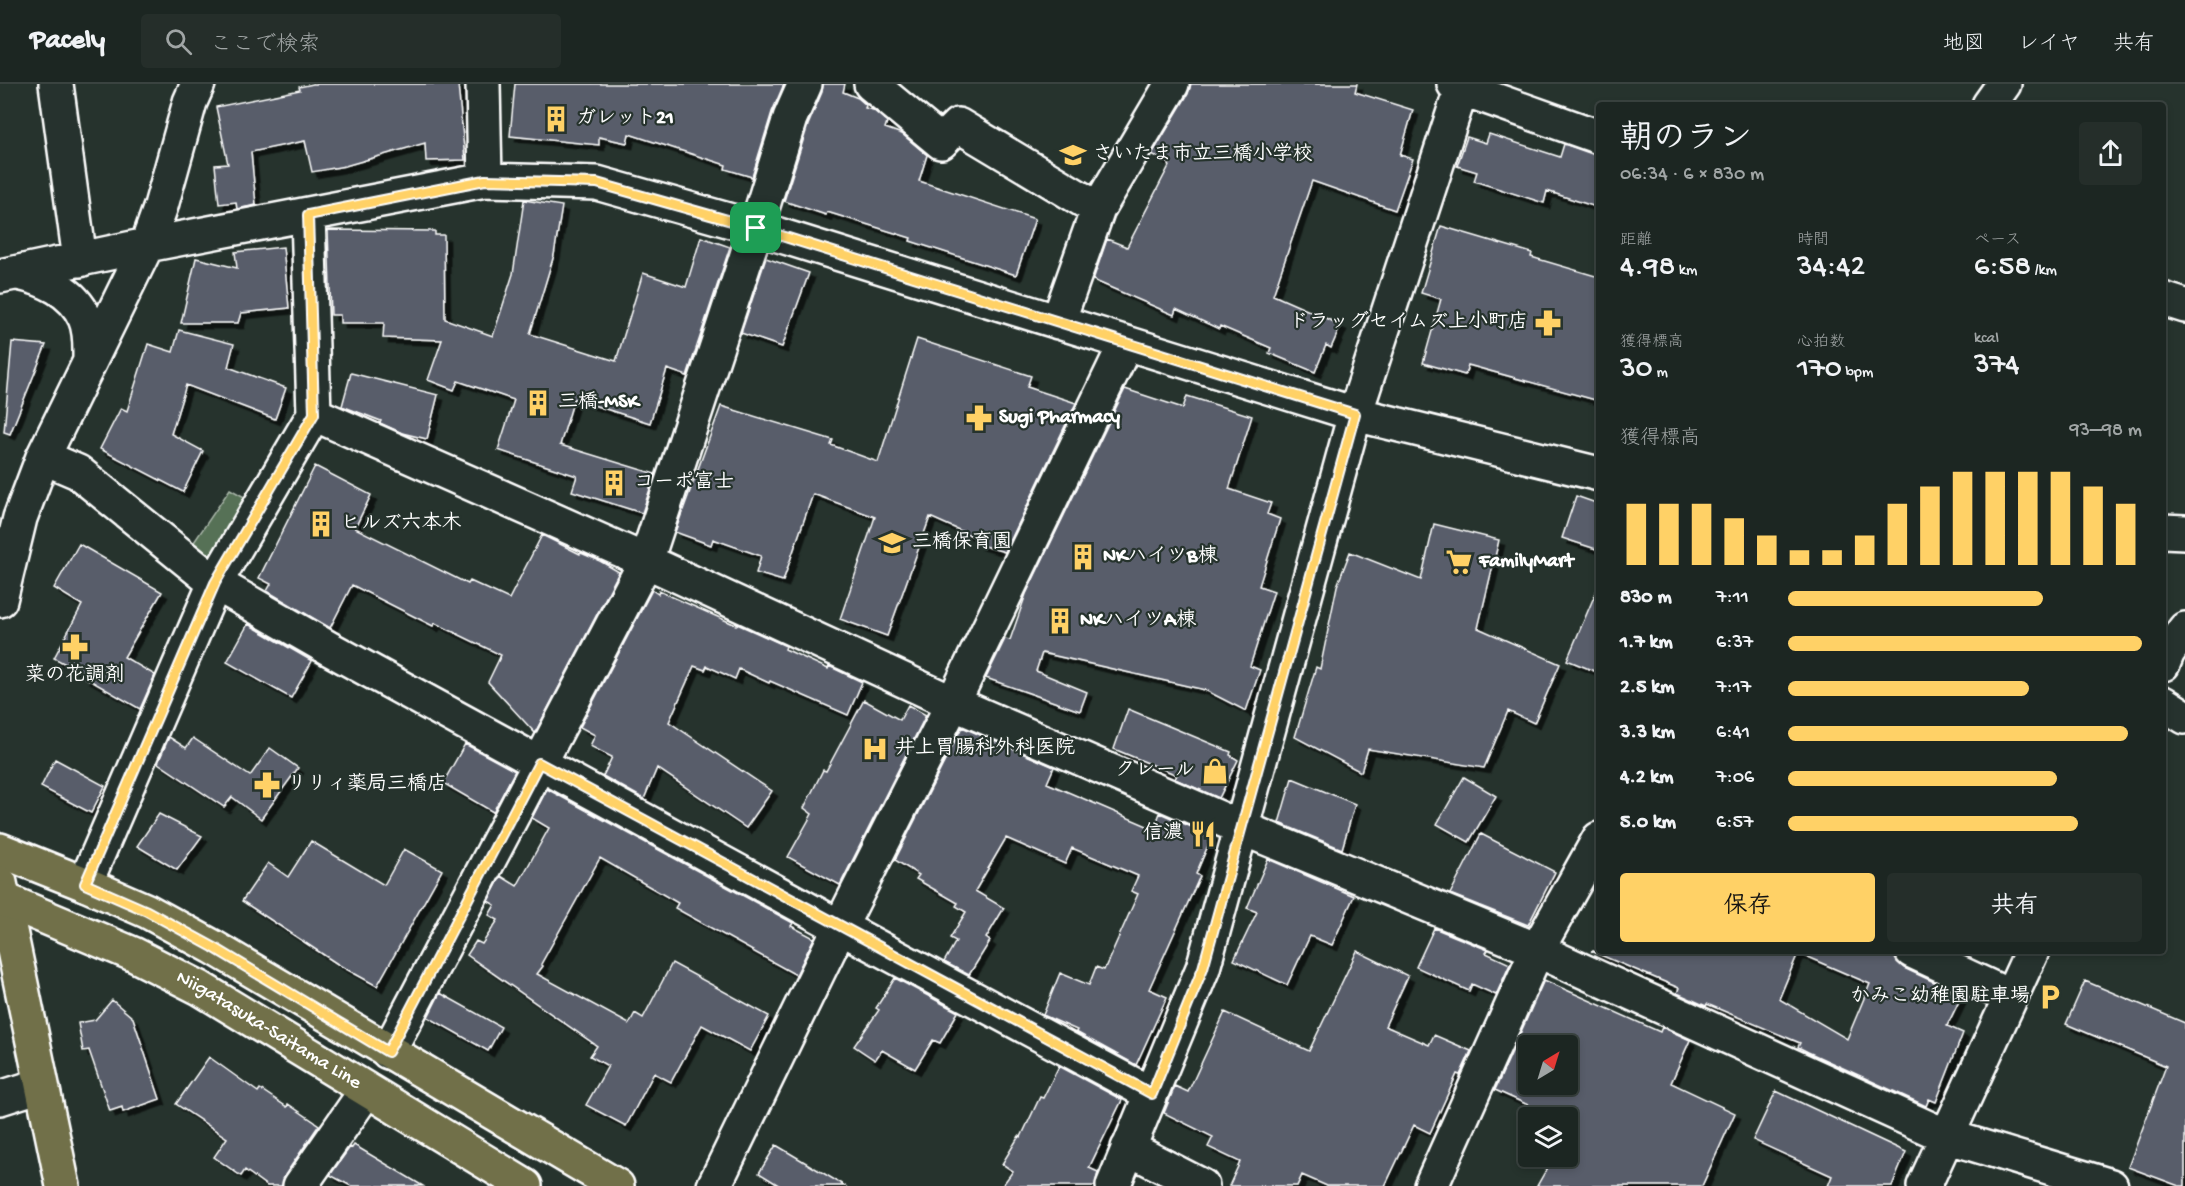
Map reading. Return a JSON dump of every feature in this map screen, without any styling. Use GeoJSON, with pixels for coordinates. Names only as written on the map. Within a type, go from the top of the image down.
{"type":"FeatureCollection","features":[{"type":"Feature","properties":{"kind":"main road"},"geometry":{"type":"LineString","coordinates":[[0,850],[147,911],[213,947],[617,1186]]}},
{"type":"Feature","properties":{"kind":"main road"},"geometry":{"type":"LineString","coordinates":[[1,893],[63,1186]]}},
{"type":"Feature","properties":{"kind":"main road","name":"Niigatasuka-Saitama Line"},"geometry":{"type":"LineString","coordinates":[[1,893],[133,954],[200,988],[525,1186]]}},
{"type":"Feature","properties":{"kind":"street"},"geometry":{"type":"LineString","coordinates":[[56,84],[80,260]]}},
{"type":"Feature","properties":{"kind":"street"},"geometry":{"type":"LineString","coordinates":[[0,600],[20,518],[43,457],[147,245],[161,206],[190,102],[198,84]]}},
{"type":"Feature","properties":{"kind":"street"},"geometry":{"type":"LineString","coordinates":[[483,84],[485,180]]}},
{"type":"Feature","properties":{"kind":"street"},"geometry":{"type":"LineString","coordinates":[[388,1052],[646,561],[790,118],[805,84]]}},
{"type":"Feature","properties":{"kind":"street"},"geometry":{"type":"LineString","coordinates":[[871,84],[941,142],[958,125],[1098,209]]}},
{"type":"Feature","properties":{"kind":"street"},"geometry":{"type":"LineString","coordinates":[[1058,322],[1098,209],[1173,84]]}},
{"type":"Feature","properties":{"kind":"street"},"geometry":{"type":"LineString","coordinates":[[1991,102],[2004,84]]}},
{"type":"Feature","properties":{"kind":"street"},"geometry":{"type":"LineString","coordinates":[[1113,1186],[1203,968],[1355,414],[1460,86],[1596,137]]}},
{"type":"Feature","properties":{"kind":"street"},"geometry":{"type":"LineString","coordinates":[[9,274],[485,180],[597,183],[756,228],[1355,414],[1596,473]]}},
{"type":"Feature","properties":{"kind":"street"},"geometry":{"type":"LineString","coordinates":[[85,884],[215,583],[314,414],[308,215]]}},
{"type":"Feature","properties":{"kind":"street"},"geometry":{"type":"LineString","coordinates":[[9,274],[48,281],[75,303],[85,318],[90,337],[90,360]]}},
{"type":"Feature","properties":{"kind":"street"},"geometry":{"type":"LineString","coordinates":[[2166,300],[2185,306]]}},
{"type":"Feature","properties":{"kind":"street"},"geometry":{"type":"LineString","coordinates":[[714,1186],[840,927],[953,703],[1125,344]]}},
{"type":"Feature","properties":{"kind":"street"},"geometry":{"type":"LineString","coordinates":[[314,414],[646,561],[953,703],[1242,828],[1538,950],[1946,1136],[2111,1186]]}},
{"type":"Feature","properties":{"kind":"street"},"geometry":{"type":"LineString","coordinates":[[43,457],[78,472],[215,583],[330,649],[539,763],[1152,1094]]}},
{"type":"Feature","properties":{"kind":"street"},"geometry":{"type":"LineString","coordinates":[[2166,531],[2185,532]]}},
{"type":"Feature","properties":{"kind":"street"},"geometry":{"type":"LineString","coordinates":[[2166,657],[2185,629]]}},
{"type":"Feature","properties":{"kind":"street"},"geometry":{"type":"LineString","coordinates":[[2166,705],[2185,717]]}},
{"type":"Feature","properties":{"kind":"street"},"geometry":{"type":"LineString","coordinates":[[1431,1186],[1538,950],[1596,844]]}},
{"type":"Feature","properties":{"kind":"street"},"geometry":{"type":"LineString","coordinates":[[1918,954],[2011,997]]}},
{"type":"Feature","properties":{"kind":"street"},"geometry":{"type":"LineString","coordinates":[[1924,1186],[2031,954]]}},
{"type":"Feature","properties":{"kind":"street"},"geometry":{"type":"LineString","coordinates":[[0,1098],[41,1085]]}},
{"type":"Feature","properties":{"kind":"street"},"geometry":{"type":"LineString","coordinates":[[300,1186],[366,1091]]}},
{"type":"Feature","properties":{"kind":"street"},"geometry":{"type":"LineString","coordinates":[[1128,1148],[1202,1186]]}},
{"type":"Feature","properties":{"kind":"green space"},"geometry":{"type":"Polygon","coordinates":[[[230,489],[255,503],[210,563],[190,548],[230,489]]]}},
{"type":"Feature","properties":{"kind":"building"},"geometry":{"type":"Polygon","coordinates":[[[313,84],[458,84],[465,160],[426,161],[425,143],[345,166],[312,172],[305,141],[251,152],[256,205],[237,209],[236,202],[219,204],[215,165],[228,164],[216,107],[300,90],[299,87],[313,84]]]}},
{"type":"Feature","properties":{"kind":"building"},"geometry":{"type":"Polygon","coordinates":[[[515,84],[784,84],[772,112],[752,177],[725,169],[726,165],[629,134],[627,143],[599,137],[599,145],[510,136],[515,84]]]}},
{"type":"Feature","properties":{"kind":"building"},"geometry":{"type":"Polygon","coordinates":[[[823,84],[845,84],[843,92],[858,98],[866,105],[865,108],[873,110],[887,122],[885,128],[902,134],[927,155],[919,181],[1035,219],[1016,275],[910,241],[911,238],[784,201],[823,84]]]}},
{"type":"Feature","properties":{"kind":"building"},"geometry":{"type":"Polygon","coordinates":[[[1191,84],[1357,84],[1355,92],[1413,110],[1400,155],[1413,159],[1395,210],[1312,181],[1273,295],[1341,325],[1331,348],[1326,345],[1315,372],[1269,353],[1271,348],[1220,326],[1219,329],[1176,309],[1174,315],[1093,280],[1107,239],[1127,247],[1170,164],[1152,154],[1188,94],[1191,84]]]}},
{"type":"Feature","properties":{"kind":"building"},"geometry":{"type":"Polygon","coordinates":[[[1489,134],[1560,157],[1564,144],[1596,154],[1596,207],[1547,191],[1544,203],[1474,181],[1477,172],[1457,166],[1467,137],[1486,143],[1489,134]]]}},
{"type":"Feature","properties":{"kind":"building"},"geometry":{"type":"Polygon","coordinates":[[[524,200],[562,206],[554,255],[530,334],[616,361],[643,273],[686,287],[701,237],[730,247],[687,376],[667,369],[650,423],[574,399],[560,445],[655,474],[642,513],[572,491],[577,476],[498,450],[514,400],[458,381],[454,390],[428,380],[442,340],[383,338],[384,323],[340,323],[340,315],[331,315],[328,230],[435,231],[435,235],[444,235],[445,319],[493,336],[513,274],[524,200]]]}},
{"type":"Feature","properties":{"kind":"building"},"geometry":{"type":"Polygon","coordinates":[[[1441,226],[1532,253],[1531,257],[1596,276],[1596,400],[1468,365],[1465,375],[1423,363],[1441,299],[1421,293],[1441,226]]]}},
{"type":"Feature","properties":{"kind":"building"},"geometry":{"type":"Polygon","coordinates":[[[283,247],[289,308],[241,313],[238,323],[181,323],[196,258],[237,268],[235,252],[283,247]]]}},
{"type":"Feature","properties":{"kind":"building"},"geometry":{"type":"Polygon","coordinates":[[[766,258],[809,273],[782,347],[741,333],[766,258]]]}},
{"type":"Feature","properties":{"kind":"building"},"geometry":{"type":"Polygon","coordinates":[[[179,330],[234,344],[228,367],[286,388],[275,419],[186,385],[171,434],[203,451],[183,492],[100,449],[121,408],[127,411],[148,344],[173,352],[179,330]]]}},
{"type":"Feature","properties":{"kind":"building"},"geometry":{"type":"Polygon","coordinates":[[[917,339],[1031,376],[1027,387],[1076,403],[1005,552],[977,544],[979,539],[930,517],[887,636],[840,619],[875,517],[813,494],[783,581],[756,573],[761,556],[713,539],[711,545],[675,532],[721,406],[833,440],[831,445],[878,462],[917,339]]]}},
{"type":"Feature","properties":{"kind":"building"},"geometry":{"type":"Polygon","coordinates":[[[12,342],[46,345],[10,434],[4,432],[12,342]]]}},
{"type":"Feature","properties":{"kind":"building"},"geometry":{"type":"Polygon","coordinates":[[[351,373],[438,395],[427,439],[402,433],[380,423],[381,421],[342,406],[351,373]]]}},
{"type":"Feature","properties":{"kind":"building"},"geometry":{"type":"Polygon","coordinates":[[[1125,389],[1183,408],[1187,396],[1252,416],[1229,489],[1271,503],[1267,514],[1280,519],[1259,586],[1274,591],[1250,666],[1260,670],[1246,711],[1205,690],[1042,653],[1036,671],[1087,692],[1080,711],[986,678],[1005,639],[1010,640],[1026,594],[1125,389]]]}},
{"type":"Feature","properties":{"kind":"building"},"geometry":{"type":"Polygon","coordinates":[[[315,466],[371,495],[355,528],[468,584],[470,581],[509,599],[542,535],[619,572],[535,733],[488,682],[501,655],[435,623],[433,626],[352,585],[330,628],[267,591],[271,584],[259,578],[315,466]]]}},
{"type":"Feature","properties":{"kind":"building"},"geometry":{"type":"Polygon","coordinates":[[[1576,496],[1596,503],[1596,549],[1562,538],[1576,496]]]}},
{"type":"Feature","properties":{"kind":"building"},"geometry":{"type":"Polygon","coordinates":[[[1434,524],[1499,540],[1478,628],[1560,664],[1534,723],[1508,711],[1484,768],[1368,749],[1361,772],[1295,737],[1316,667],[1320,669],[1337,586],[1350,552],[1421,580],[1434,524]]]}},
{"type":"Feature","properties":{"kind":"building"},"geometry":{"type":"Polygon","coordinates":[[[79,544],[162,592],[124,657],[155,675],[140,709],[84,677],[85,674],[54,658],[82,605],[54,588],[79,544]]]}},
{"type":"Feature","properties":{"kind":"building"},"geometry":{"type":"Polygon","coordinates":[[[652,590],[737,624],[786,646],[785,649],[828,669],[829,666],[862,682],[848,715],[739,669],[735,679],[707,666],[705,670],[694,666],[669,722],[772,791],[746,828],[657,768],[644,799],[603,776],[612,757],[590,746],[595,735],[580,727],[652,590]]]}},
{"type":"Feature","properties":{"kind":"building"},"geometry":{"type":"Polygon","coordinates":[[[1596,592],[1596,672],[1567,660],[1596,592]]]}},
{"type":"Feature","properties":{"kind":"building"},"geometry":{"type":"Polygon","coordinates":[[[248,624],[312,661],[291,698],[227,662],[248,624]]]}},
{"type":"Feature","properties":{"kind":"building"},"geometry":{"type":"Polygon","coordinates":[[[864,700],[900,720],[908,705],[926,715],[840,885],[788,857],[812,814],[804,808],[823,770],[826,771],[864,700]]]}},
{"type":"Feature","properties":{"kind":"building"},"geometry":{"type":"Polygon","coordinates":[[[1128,709],[1231,752],[1230,755],[1238,760],[1219,798],[1175,779],[1177,775],[1114,749],[1128,709]]]}},
{"type":"Feature","properties":{"kind":"building"},"geometry":{"type":"Polygon","coordinates":[[[962,727],[1054,767],[1047,783],[1154,829],[1160,813],[1212,836],[1196,874],[1200,876],[1149,989],[1167,997],[1136,1065],[1076,1032],[1077,1030],[1043,1015],[1060,973],[1089,985],[1096,967],[1104,970],[1138,894],[1131,891],[1138,876],[1072,848],[1065,864],[1006,838],[975,891],[1004,908],[986,938],[990,941],[969,975],[944,962],[956,941],[950,938],[966,912],[956,906],[958,903],[916,879],[919,875],[895,860],[962,727]]]}},
{"type":"Feature","properties":{"kind":"building"},"geometry":{"type":"Polygon","coordinates":[[[169,737],[186,748],[193,738],[250,776],[270,748],[298,768],[261,819],[232,797],[224,807],[158,763],[169,737]]]}},
{"type":"Feature","properties":{"kind":"building"},"geometry":{"type":"Polygon","coordinates":[[[465,744],[515,771],[493,812],[443,783],[465,744]]]}},
{"type":"Feature","properties":{"kind":"building"},"geometry":{"type":"Polygon","coordinates":[[[55,759],[105,786],[91,813],[41,787],[55,759]]]}},
{"type":"Feature","properties":{"kind":"building"},"geometry":{"type":"Polygon","coordinates":[[[1464,777],[1496,796],[1469,842],[1437,824],[1464,777]]]}},
{"type":"Feature","properties":{"kind":"building"},"geometry":{"type":"Polygon","coordinates":[[[1292,778],[1355,804],[1342,849],[1279,823],[1292,778]]]}},
{"type":"Feature","properties":{"kind":"building"},"geometry":{"type":"Polygon","coordinates":[[[547,789],[793,923],[791,926],[814,938],[796,975],[675,908],[678,903],[600,858],[537,974],[629,1024],[635,1013],[643,1018],[672,963],[769,1016],[750,1051],[702,1025],[671,1082],[654,1073],[626,1126],[586,1105],[608,1066],[590,1056],[597,1046],[467,955],[476,941],[482,944],[498,920],[489,915],[495,905],[488,901],[501,876],[517,886],[549,828],[532,818],[547,789]]]}},
{"type":"Feature","properties":{"kind":"building"},"geometry":{"type":"Polygon","coordinates":[[[159,814],[202,836],[177,870],[137,846],[159,814]]]}},
{"type":"Feature","properties":{"kind":"building"},"geometry":{"type":"Polygon","coordinates":[[[1481,834],[1555,872],[1528,925],[1450,894],[1481,834]]]}},
{"type":"Feature","properties":{"kind":"building"},"geometry":{"type":"Polygon","coordinates":[[[311,841],[384,885],[404,849],[442,870],[377,986],[339,965],[242,901],[268,863],[288,877],[311,841]]]}},
{"type":"Feature","properties":{"kind":"building"},"geometry":{"type":"Polygon","coordinates":[[[1268,859],[1354,896],[1332,945],[1310,936],[1287,985],[1234,960],[1257,912],[1247,908],[1268,859]]]}},
{"type":"Feature","properties":{"kind":"building"},"geometry":{"type":"Polygon","coordinates":[[[1434,928],[1488,950],[1486,953],[1510,964],[1496,995],[1472,984],[1469,991],[1416,967],[1434,928]]]}},
{"type":"Feature","properties":{"kind":"building"},"geometry":{"type":"Polygon","coordinates":[[[1357,951],[1408,976],[1385,1026],[1429,1045],[1434,1035],[1471,1051],[1460,1075],[1457,1074],[1430,1133],[1414,1125],[1385,1186],[1327,1186],[1302,1175],[1297,1186],[1229,1186],[1240,1162],[1208,1147],[1213,1137],[1164,1113],[1175,1086],[1188,1092],[1225,1012],[1309,1051],[1357,951]]]}},
{"type":"Feature","properties":{"kind":"building"},"geometry":{"type":"Polygon","coordinates":[[[1598,954],[1798,954],[1779,999],[1847,1039],[1870,984],[1800,954],[1890,954],[1904,968],[1962,995],[1947,1026],[1963,1033],[1936,1102],[1929,1099],[1926,1106],[1798,1047],[1800,1043],[1677,993],[1679,988],[1598,954]]]}},
{"type":"Feature","properties":{"kind":"building"},"geometry":{"type":"Polygon","coordinates":[[[895,978],[958,1012],[940,1043],[933,1040],[915,1069],[882,1050],[875,1060],[854,1046],[879,1010],[876,1008],[895,978]]]}},
{"type":"Feature","properties":{"kind":"building"},"geometry":{"type":"Polygon","coordinates":[[[1544,980],[1660,1032],[1662,1027],[1690,1040],[1671,1083],[1735,1113],[1702,1186],[1537,1186],[1548,1167],[1578,1167],[1578,1107],[1533,1107],[1495,1090],[1518,1038],[1518,1095],[1578,1095],[1578,1035],[1520,1035],[1544,980]]]}},
{"type":"Feature","properties":{"kind":"building"},"geometry":{"type":"Polygon","coordinates":[[[2085,981],[2185,1023],[2185,1186],[2179,1186],[2128,1167],[2166,1066],[2066,1024],[2085,981]]]}},
{"type":"Feature","properties":{"kind":"building"},"geometry":{"type":"Polygon","coordinates":[[[440,993],[501,1027],[488,1051],[428,1017],[440,993]]]}},
{"type":"Feature","properties":{"kind":"building"},"geometry":{"type":"Polygon","coordinates":[[[112,1000],[133,1018],[160,1099],[123,1112],[122,1107],[110,1111],[89,1050],[83,1051],[78,1023],[95,1020],[112,1000]]]}},
{"type":"Feature","properties":{"kind":"building"},"geometry":{"type":"Polygon","coordinates":[[[209,1057],[258,1092],[260,1089],[287,1107],[288,1104],[319,1125],[285,1175],[282,1186],[267,1186],[245,1170],[241,1176],[214,1157],[227,1138],[176,1104],[209,1057]]]}},
{"type":"Feature","properties":{"kind":"building"},"geometry":{"type":"Polygon","coordinates":[[[1059,1066],[1122,1100],[1089,1168],[1098,1172],[1095,1186],[1002,1186],[1013,1171],[1002,1164],[1019,1136],[1021,1137],[1040,1097],[1043,1098],[1059,1066]]]}},
{"type":"Feature","properties":{"kind":"building"},"geometry":{"type":"Polygon","coordinates":[[[1776,1091],[1906,1152],[1892,1186],[1828,1186],[1832,1176],[1753,1140],[1776,1091]]]}},
{"type":"Feature","properties":{"kind":"building"},"geometry":{"type":"Polygon","coordinates":[[[354,1145],[423,1186],[351,1186],[330,1175],[350,1147],[354,1145]]]}},
{"type":"Feature","properties":{"kind":"building"},"geometry":{"type":"Polygon","coordinates":[[[776,1145],[845,1186],[780,1186],[759,1173],[776,1145]]]}},
{"type":"Feature","properties":{"kind":"place","name":"ガレット21"},"geometry":{"type":"Point","coordinates":[556,119]}},
{"type":"Feature","properties":{"kind":"place","name":"さいたま市立三橋小学校"},"geometry":{"type":"Point","coordinates":[1073,155]}},
{"type":"Feature","properties":{"kind":"place","name":"ドラッグセイムズ上小町店"},"geometry":{"type":"Point","coordinates":[1548,323]}},
{"type":"Feature","properties":{"kind":"place","name":"三橋-MSK"},"geometry":{"type":"Point","coordinates":[538,403]}},
{"type":"Feature","properties":{"kind":"place","name":"Sugi Pharmacy"},"geometry":{"type":"Point","coordinates":[979,418]}},
{"type":"Feature","properties":{"kind":"place","name":"コーポ富士"},"geometry":{"type":"Point","coordinates":[614,483]}},
{"type":"Feature","properties":{"kind":"place","name":"ヒルズ六本木"},"geometry":{"type":"Point","coordinates":[321,524]}},
{"type":"Feature","properties":{"kind":"place","name":"三橋保育園"},"geometry":{"type":"Point","coordinates":[892,543]}},
{"type":"Feature","properties":{"kind":"place","name":"NKハイツB棟"},"geometry":{"type":"Point","coordinates":[1083,557]}},
{"type":"Feature","properties":{"kind":"place","name":"FamilyMart"},"geometry":{"type":"Point","coordinates":[1459,562]}},
{"type":"Feature","properties":{"kind":"place","name":"NKハイツA棟"},"geometry":{"type":"Point","coordinates":[1060,621]}},
{"type":"Feature","properties":{"kind":"place","name":"菜の花調剤"},"geometry":{"type":"Point","coordinates":[75,647]}},
{"type":"Feature","properties":{"kind":"place","name":"井上胃腸科外科医院"},"geometry":{"type":"Point","coordinates":[875,749]}},
{"type":"Feature","properties":{"kind":"place","name":"クレール"},"geometry":{"type":"Point","coordinates":[1215,771]}},
{"type":"Feature","properties":{"kind":"place","name":"リリィ薬局三橋店"},"geometry":{"type":"Point","coordinates":[267,785]}},
{"type":"Feature","properties":{"kind":"place","name":"信濃"},"geometry":{"type":"Point","coordinates":[1203,834]}},
{"type":"Feature","properties":{"kind":"place","name":"かみこ幼稚園駐車場"},"geometry":{"type":"Point","coordinates":[2050,997]}},
{"type":"Feature","properties":{"kind":"route"},"geometry":{"type":"LineString","coordinates":[[485,180],[597,183],[756,228],[1355,414],[1203,968],[1152,1094],[539,763],[388,1052],[213,947],[147,911],[85,884],[215,583],[314,414],[308,215],[485,180]]}}]}
